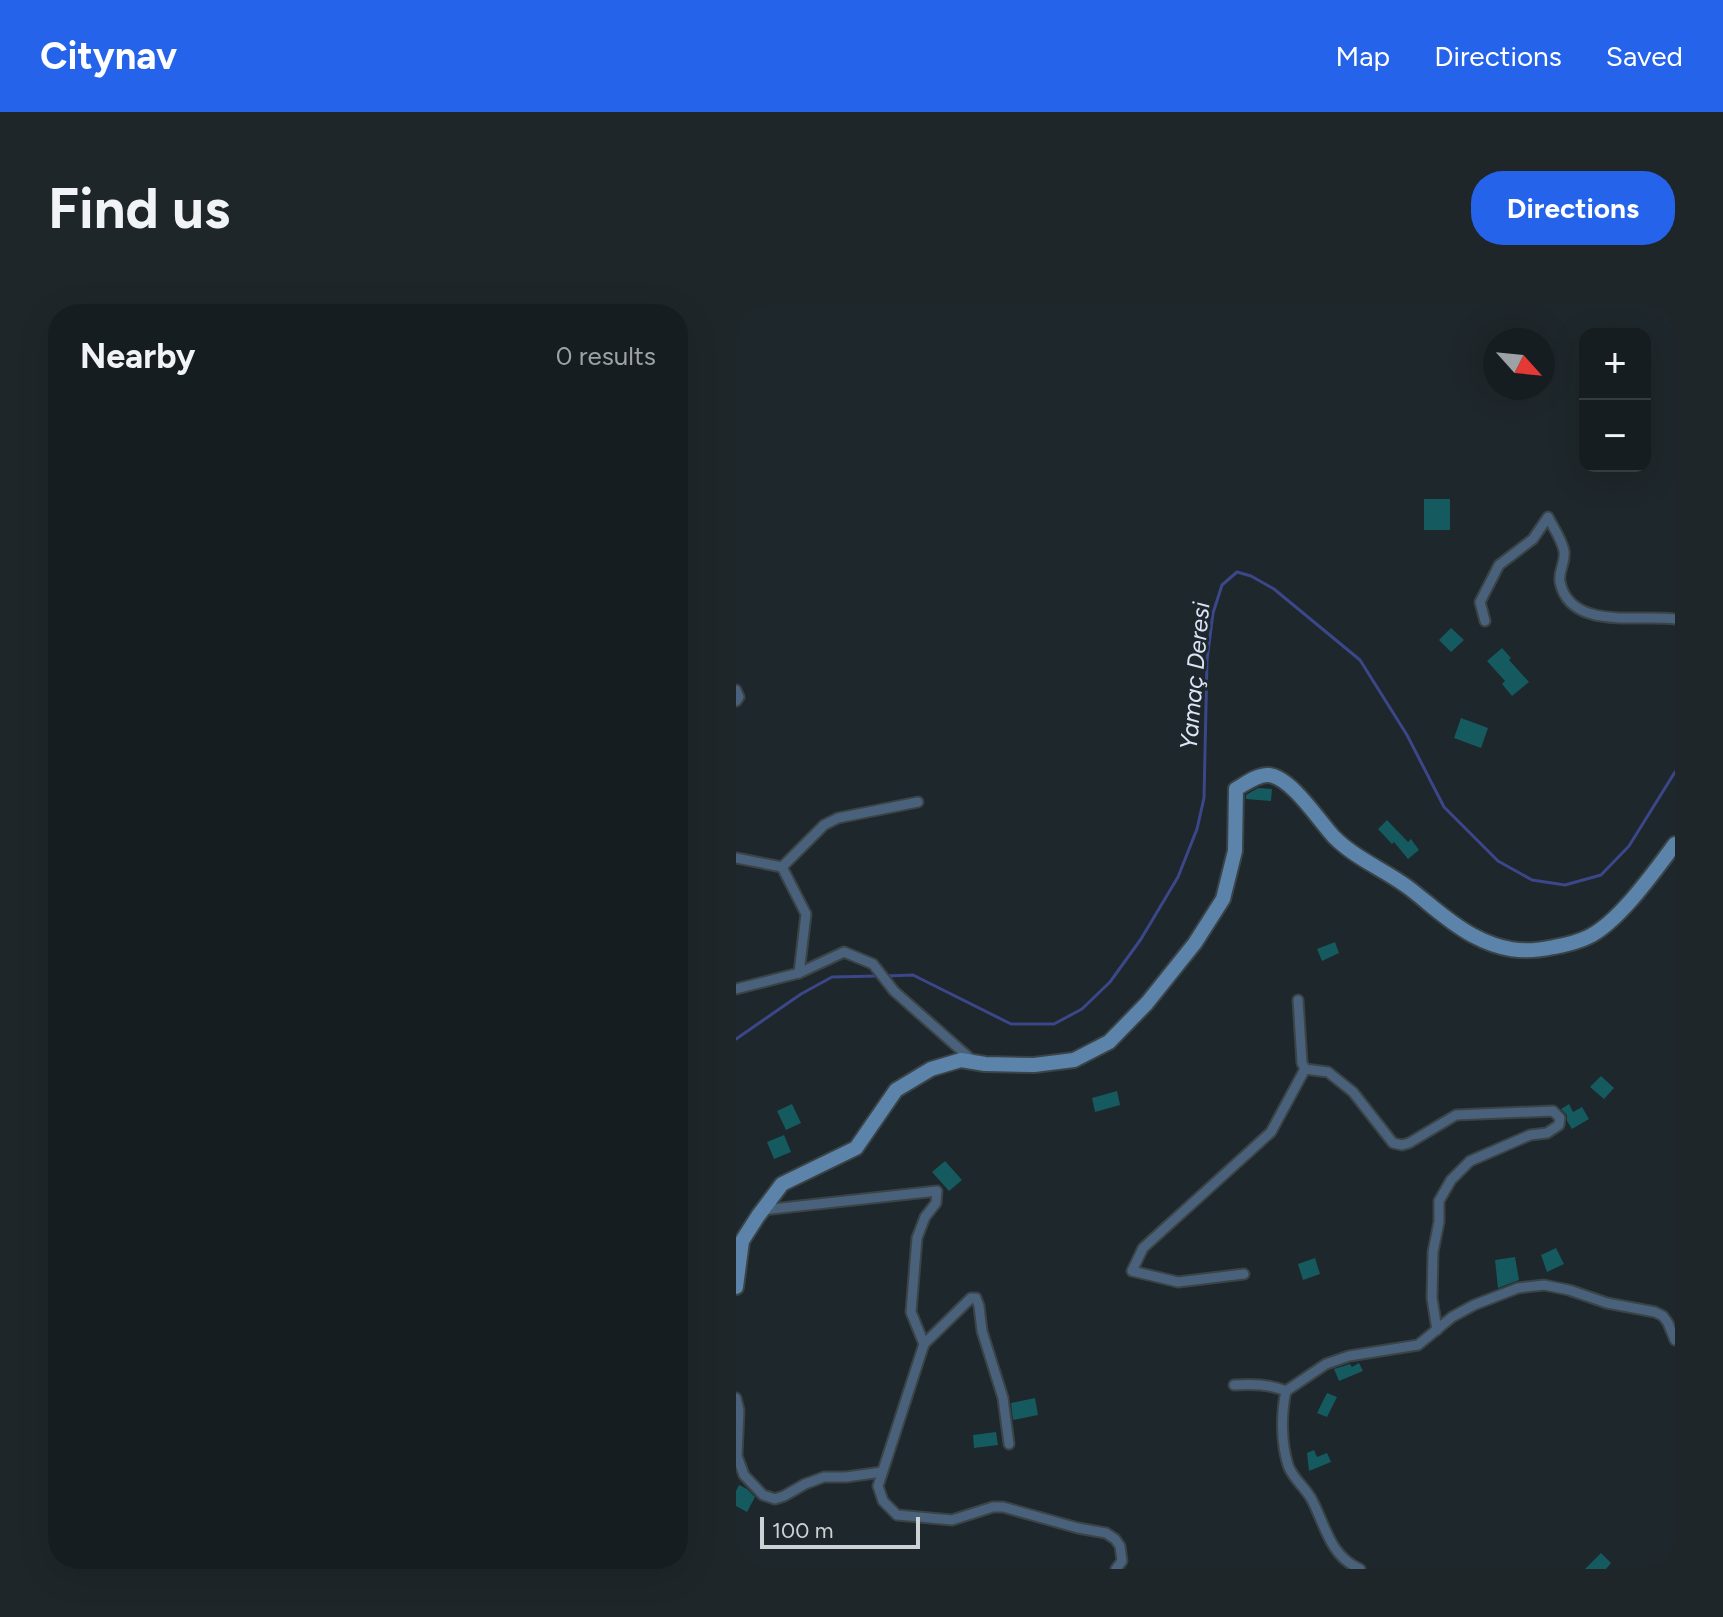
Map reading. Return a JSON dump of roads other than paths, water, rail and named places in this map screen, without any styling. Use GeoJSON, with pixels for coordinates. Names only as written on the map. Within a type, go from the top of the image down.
{"type":"FeatureCollection","features":[{"type":"Feature","properties":{"kind":"street"},"geometry":{"type":"LineString","coordinates":[[1485,621],[1480,602],[1499,565],[1533,539],[1548,517],[1564,550],[1560,583],[1567,599],[1577,608],[1589,615],[1602,617],[1675,619]]}},
{"type":"Feature","properties":{"kind":"street"},"geometry":{"type":"LineString","coordinates":[[736,690],[739,697],[736,701]]}},
{"type":"Feature","properties":{"kind":"street"},"geometry":{"type":"LineString","coordinates":[[736,1287],[742,1241],[782,1184],[856,1148],[896,1090],[931,1069],[961,1060],[1034,1065],[1074,1060],[1109,1042],[1138,1013],[1195,943],[1223,899],[1235,851],[1236,789],[1254,779],[1269,775],[1284,782],[1352,852],[1398,880],[1447,920],[1475,937],[1500,947],[1532,952],[1590,936],[1617,914],[1675,844]]}},
{"type":"Feature","properties":{"kind":"street"},"geometry":{"type":"LineString","coordinates":[[782,867],[824,825],[838,818],[918,802]]}},
{"type":"Feature","properties":{"kind":"street"},"geometry":{"type":"LineString","coordinates":[[736,858],[782,867]]}},
{"type":"Feature","properties":{"kind":"street"},"geometry":{"type":"LineString","coordinates":[[782,867],[806,914],[799,973]]}},
{"type":"Feature","properties":{"kind":"street"},"geometry":{"type":"LineString","coordinates":[[736,989],[799,973],[844,952],[873,964],[894,991],[975,1062]]}},
{"type":"Feature","properties":{"kind":"street"},"geometry":{"type":"LineString","coordinates":[[1298,1000],[1305,1069]]}},
{"type":"Feature","properties":{"kind":"street"},"geometry":{"type":"LineString","coordinates":[[1244,1274],[1178,1282],[1132,1271],[1143,1248],[1271,1132],[1305,1069]]}},
{"type":"Feature","properties":{"kind":"street"},"geometry":{"type":"LineString","coordinates":[[1305,1069],[1328,1072],[1353,1092],[1396,1145],[1409,1143],[1456,1115],[1553,1111],[1560,1118],[1559,1125],[1547,1133],[1530,1135],[1470,1161],[1451,1180],[1439,1201],[1439,1222],[1433,1252],[1432,1298],[1437,1330]]}},
{"type":"Feature","properties":{"kind":"street"},"geometry":{"type":"LineString","coordinates":[[762,1210],[937,1191],[936,1203],[925,1217],[917,1238],[911,1312],[924,1344]]}},
{"type":"Feature","properties":{"kind":"street"},"geometry":{"type":"LineString","coordinates":[[1360,1569],[1339,1555],[1326,1535],[1312,1498],[1288,1467],[1281,1413],[1286,1391],[1326,1364],[1349,1356],[1418,1345],[1452,1317],[1518,1288],[1544,1285],[1607,1303],[1655,1312],[1668,1323],[1675,1340]]}},
{"type":"Feature","properties":{"kind":"street"},"geometry":{"type":"LineString","coordinates":[[1009,1444],[1003,1398],[982,1331],[979,1306],[976,1298],[971,1298],[924,1344],[878,1486],[883,1501],[897,1515],[952,1520],[993,1507],[1003,1507],[1106,1533],[1120,1546],[1122,1561],[1116,1569]]}},
{"type":"Feature","properties":{"kind":"street"},"geometry":{"type":"LineString","coordinates":[[1234,1385],[1254,1384],[1286,1391]]}},
{"type":"Feature","properties":{"kind":"street"},"geometry":{"type":"LineString","coordinates":[[736,1398],[739,1410],[737,1456],[744,1475],[763,1495],[775,1499],[824,1477],[882,1472]]}},
{"type":"Feature","properties":{"kind":"waterway","name":"Yamaç Deresi"},"geometry":{"type":"LineString","coordinates":[[885,976],[913,975],[1011,1024],[1054,1024],[1082,1009],[1110,982],[1141,939],[1178,877],[1197,829],[1204,798],[1207,660],[1213,613],[1222,585],[1237,572],[1274,589],[1360,660],[1407,735],[1444,807],[1498,861],[1532,880],[1565,885],[1601,875],[1629,846],[1675,772]]}},
{"type":"Feature","properties":{"kind":"waterway","name":"Yamaç Deresi"},"geometry":{"type":"LineString","coordinates":[[736,1039],[801,994],[832,977],[878,976]]}}]}
